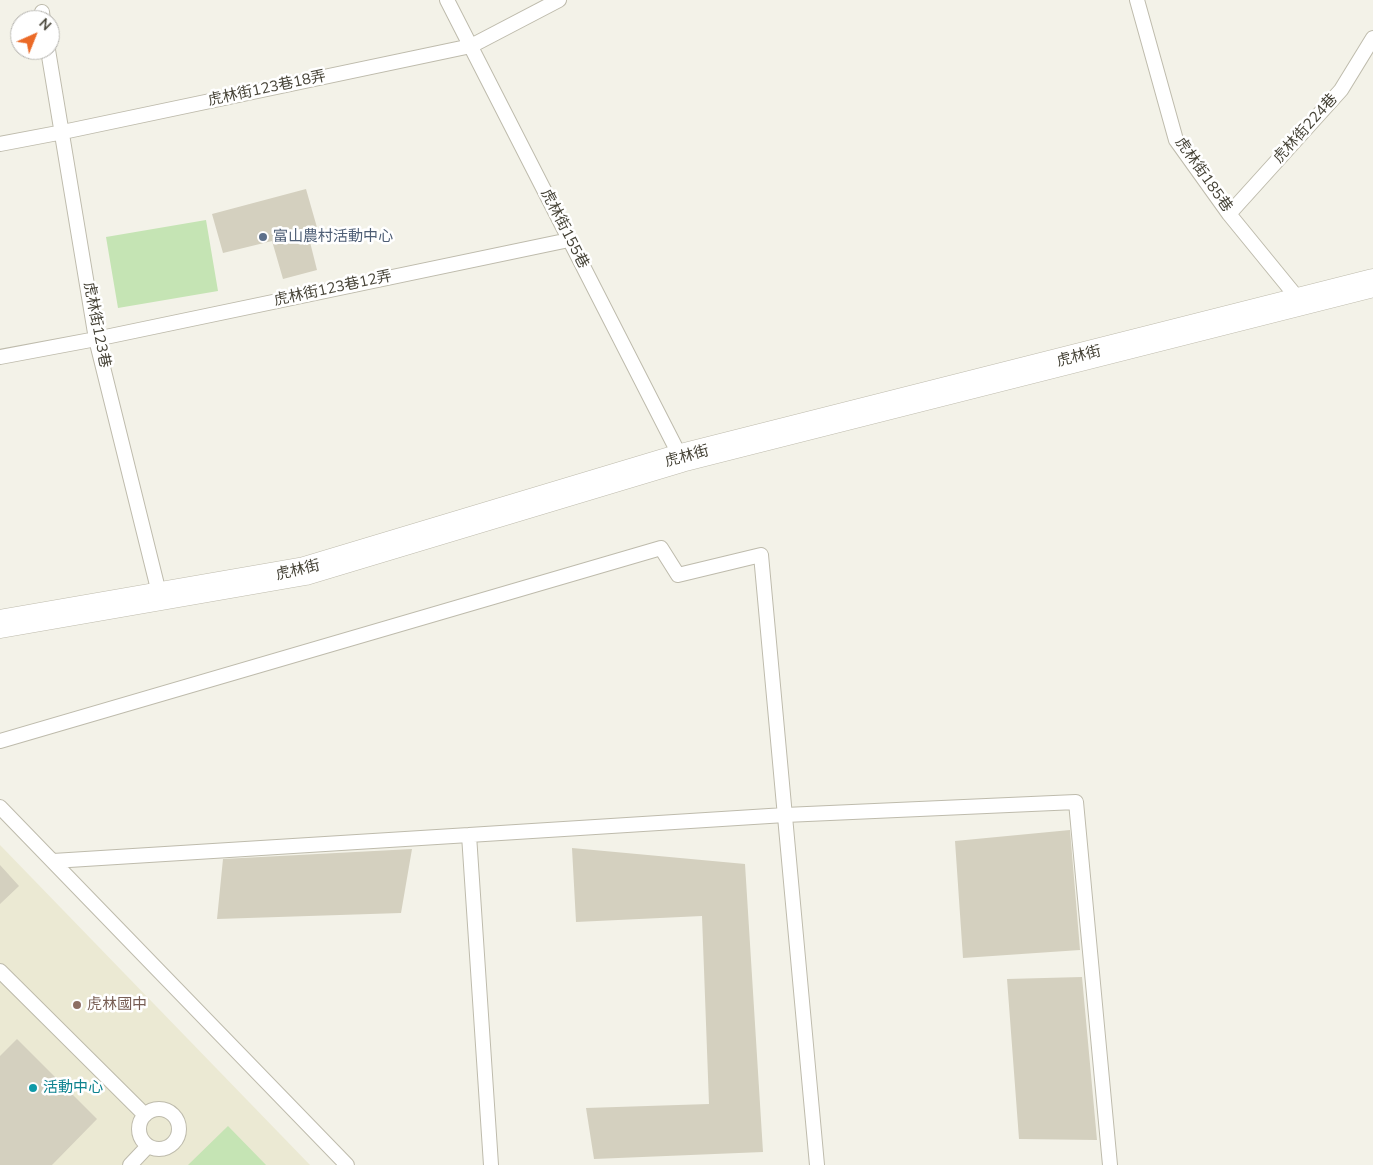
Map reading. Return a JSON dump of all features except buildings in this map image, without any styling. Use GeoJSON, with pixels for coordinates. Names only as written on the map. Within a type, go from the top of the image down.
{"type":"FeatureCollection","features":[{"type":"Feature","properties":{"kind":"street","name":"虎林街"},"geometry":{"type":"LineString","coordinates":[[0,624],[305,571],[681,458],[1373,283]]}},
{"type":"Feature","properties":{"kind":"lane","name":"虎林街155巷"},"geometry":{"type":"LineString","coordinates":[[447,0],[681,458]]}},
{"type":"Feature","properties":{"kind":"lane","name":"虎林街123巷18弄"},"geometry":{"type":"LineString","coordinates":[[0,144],[471,46],[559,0]]}},
{"type":"Feature","properties":{"kind":"lane","name":"虎林街185巷"},"geometry":{"type":"LineString","coordinates":[[1137,0],[1176,140],[1229,214],[1300,301]]}},
{"type":"Feature","properties":{"kind":"lane","name":"虎林街224巷"},"geometry":{"type":"LineString","coordinates":[[1229,214],[1341,90],[1373,38]]}},
{"type":"Feature","properties":{"kind":"lane","name":"虎林街123巷"},"geometry":{"type":"LineString","coordinates":[[50,60],[96,339],[160,597]]}},
{"type":"Feature","properties":{"kind":"lane","name":"虎林街123巷12弄"},"geometry":{"type":"LineString","coordinates":[[0,357],[96,339],[569,240]]}},
{"type":"Feature","properties":{"kind":"lane"},"geometry":{"type":"LineString","coordinates":[[0,741],[661,548],[678,575],[761,554],[817,1165]]}},
{"type":"Feature","properties":{"kind":"lane"},"geometry":{"type":"LineString","coordinates":[[53,861],[785,814],[1076,802],[1110,1165]]}},
{"type":"Feature","properties":{"kind":"lane"},"geometry":{"type":"LineString","coordinates":[[0,807],[347,1165]]}},
{"type":"Feature","properties":{"kind":"lane"},"geometry":{"type":"LineString","coordinates":[[469,835],[492,1165]]}},
{"type":"Feature","properties":{"kind":"lane"},"geometry":{"type":"LineString","coordinates":[[0,971],[145,1115]]}},
{"type":"Feature","properties":{"kind":"lane"},"geometry":{"type":"LineString","coordinates":[[157,1109],[164,1110],[175,1118],[179,1131],[173,1144],[161,1150],[148,1146],[140,1137],[138,1131],[141,1120],[145,1115],[157,1109]]}},
{"type":"Feature","properties":{"kind":"lane"},"geometry":{"type":"LineString","coordinates":[[130,1165],[148,1146]]}},
{"type":"Feature","properties":{"kind":"shaded area","name":"虎林國中"},"geometry":{"type":"Polygon","coordinates":[[[0,845],[310,1165],[0,1165],[0,845]]]}},
{"type":"Feature","properties":{"kind":"green space"},"geometry":{"type":"Polygon","coordinates":[[[206,220],[218,291],[118,308],[106,237],[206,220]]]}},
{"type":"Feature","properties":{"kind":"green space"},"geometry":{"type":"Polygon","coordinates":[[[228,1126],[266,1165],[188,1165],[228,1126]]]}},
{"type":"Feature","properties":{"kind":"place","name":"富山農村活動中心"},"geometry":{"type":"Point","coordinates":[263,237]}},
{"type":"Feature","properties":{"kind":"place","name":"虎林國中"},"geometry":{"type":"Point","coordinates":[77,1005]}},
{"type":"Feature","properties":{"kind":"place","name":"活動中心"},"geometry":{"type":"Point","coordinates":[33,1088]}}]}
